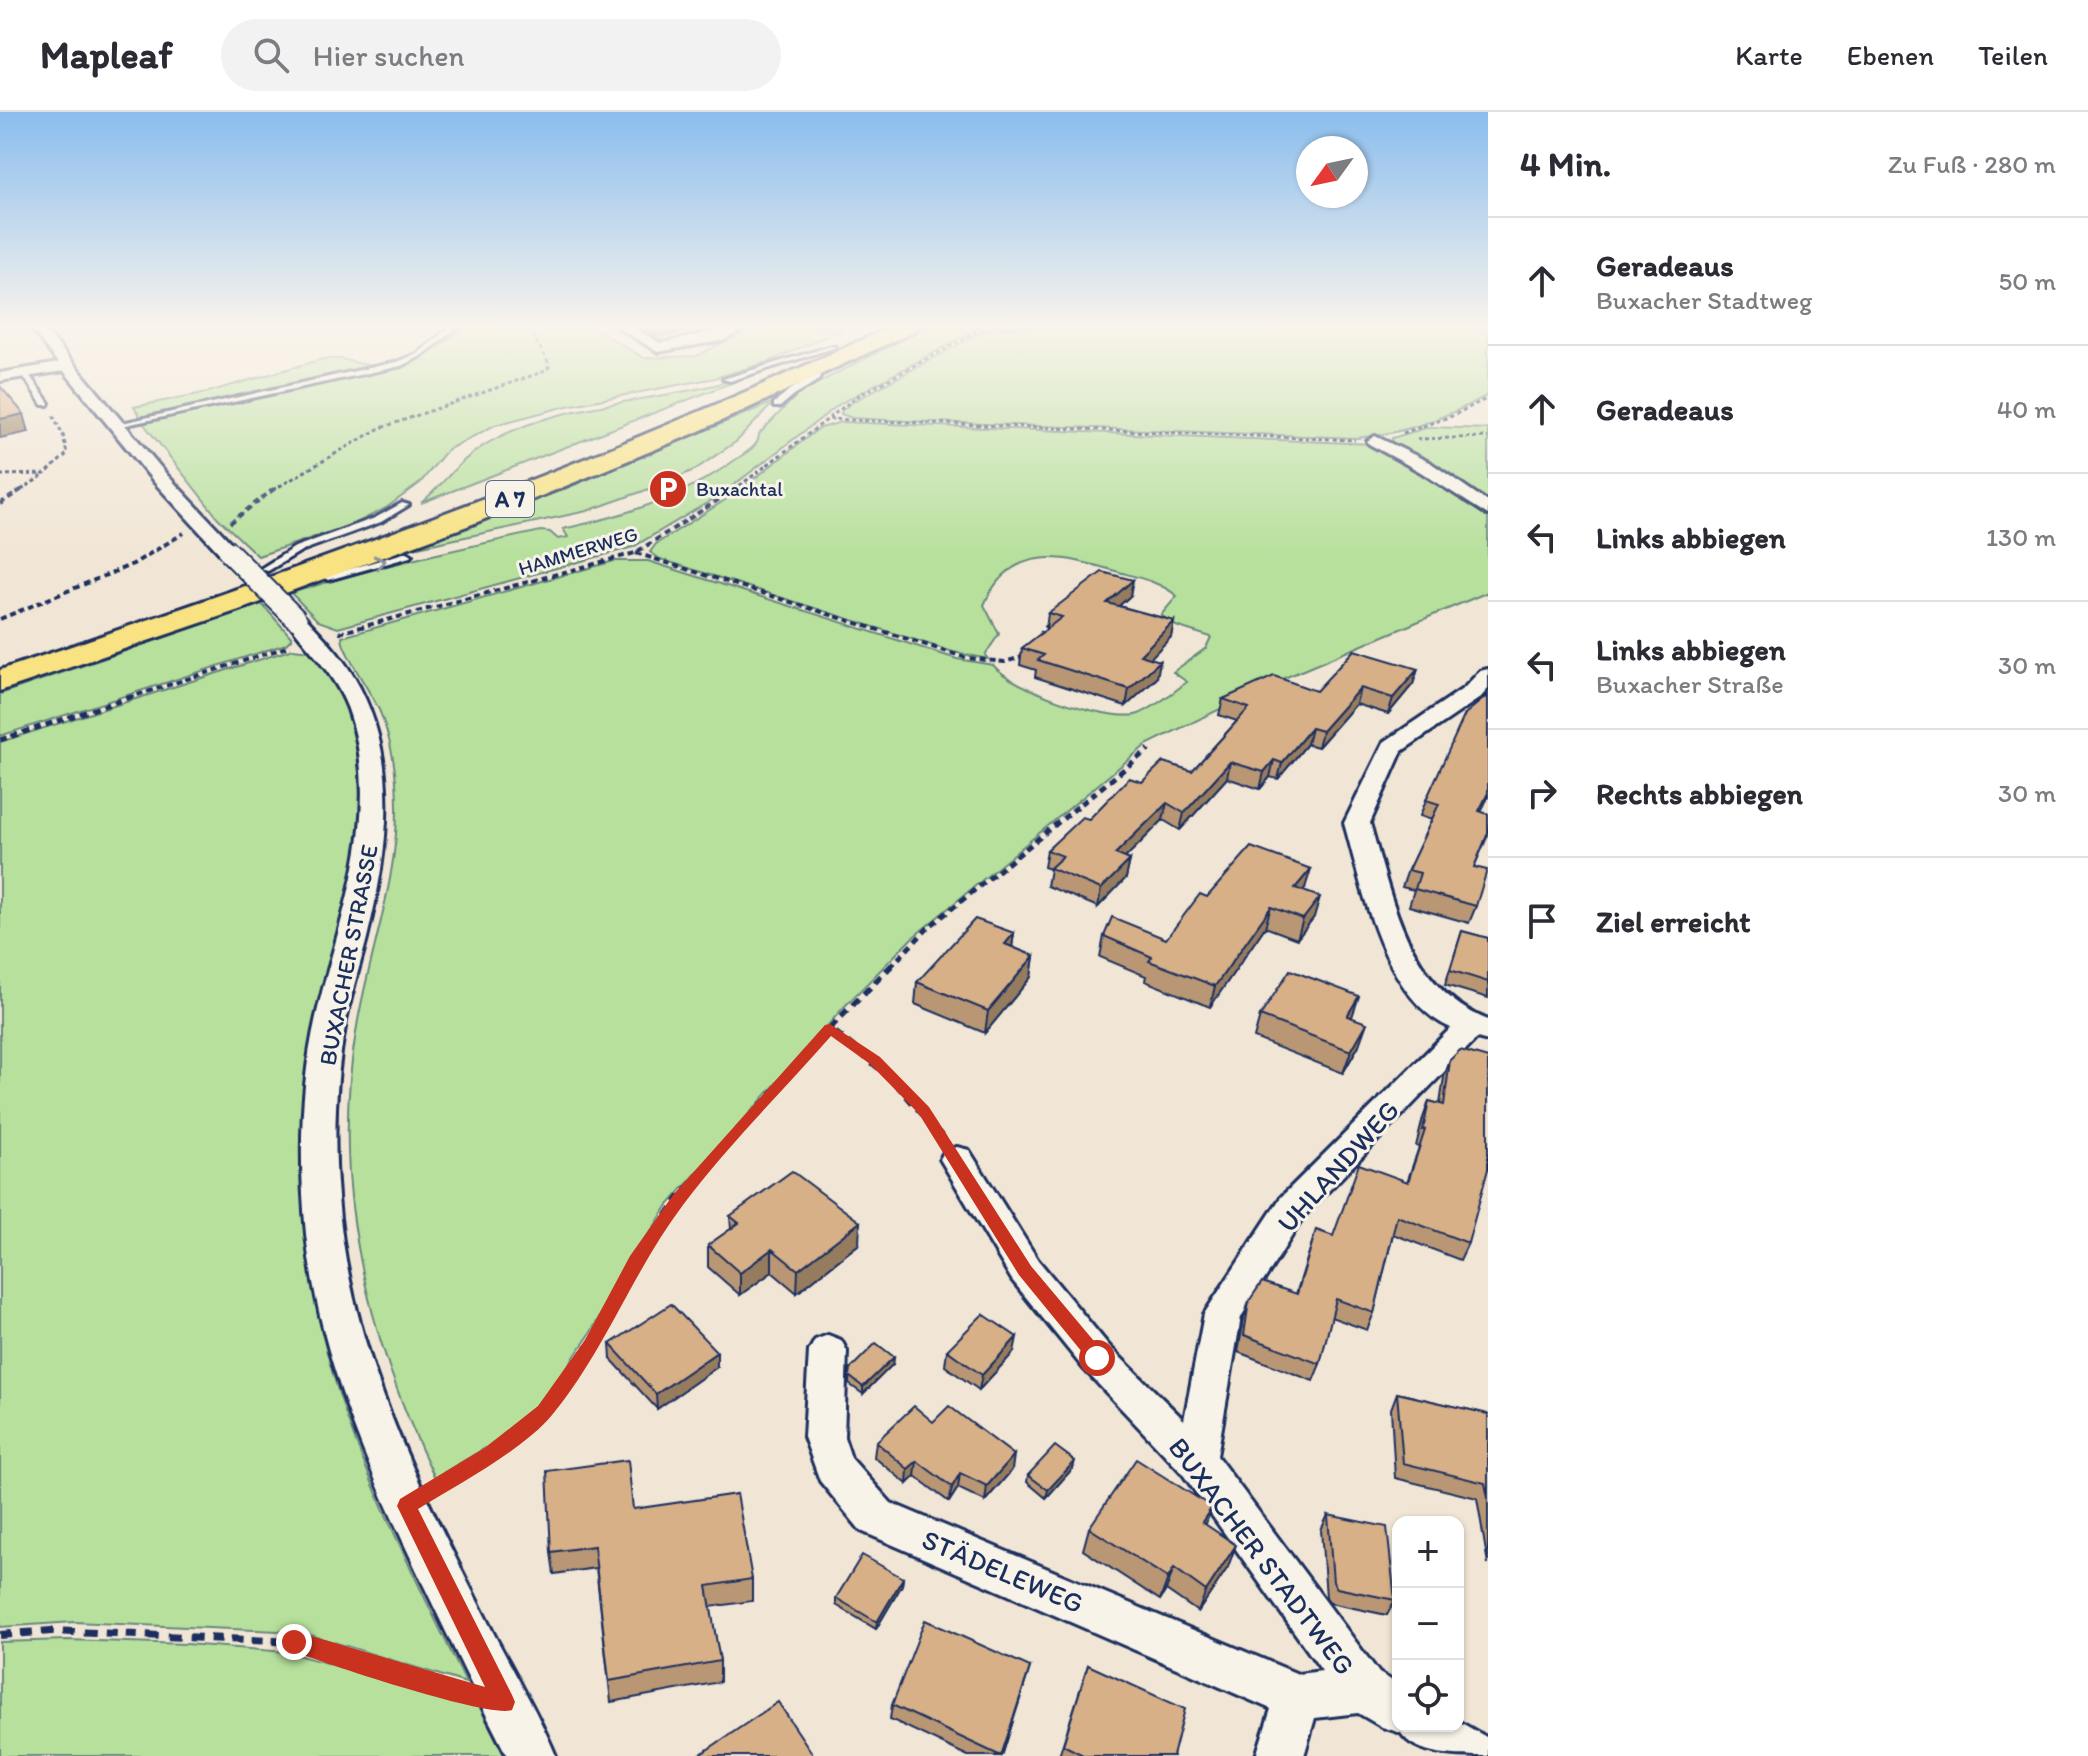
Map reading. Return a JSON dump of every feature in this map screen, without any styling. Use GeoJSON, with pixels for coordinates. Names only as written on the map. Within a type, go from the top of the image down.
{"type":"FeatureCollection","features":[{"type":"Feature","properties":{"kind":"highway","name":"A 7"},"geometry":{"type":"LineString","coordinates":[[0,658],[265,569],[574,457],[707,404]]}},
{"type":"Feature","properties":{"kind":"highway","name":"A 7"},"geometry":{"type":"LineString","coordinates":[[0,681],[451,523],[740,404]]}},
{"type":"Feature","properties":{"kind":"street","name":"BUXACHER STRASSE"},"geometry":{"type":"LineString","coordinates":[[99,404],[229,552],[306,630],[343,678],[368,737],[376,813],[353,938],[329,1033],[320,1107],[322,1214],[340,1324],[368,1412],[406,1506],[532,1756]]}},
{"type":"Feature","properties":{"kind":"street"},"geometry":{"type":"LineString","coordinates":[[1375,441],[1416,461],[1488,510]]}},
{"type":"Feature","properties":{"kind":"street"},"geometry":{"type":"LineString","coordinates":[[1479,1029],[1425,994],[1398,956],[1357,823],[1392,747],[1472,693],[1488,676]]}},
{"type":"Feature","properties":{"kind":"street","name":"UHLANDWEG"},"geometry":{"type":"LineString","coordinates":[[1196,1460],[1223,1314],[1293,1206],[1479,1029]]}},
{"type":"Feature","properties":{"kind":"street","name":"BUXACHER STADTWEG"},"geometry":{"type":"LineString","coordinates":[[957,1159],[1025,1270],[1097,1358],[1196,1460],[1380,1700]]}},
{"type":"Feature","properties":{"kind":"street","name":"STÄDELEWEG"},"geometry":{"type":"LineString","coordinates":[[828,1351],[824,1437],[834,1468],[876,1517],[1298,1697]]}},
{"type":"Feature","properties":{"kind":"street"},"geometry":{"type":"LineString","coordinates":[[1280,1756],[1298,1697],[1380,1700]]}},
{"type":"Feature","properties":{"kind":"street"},"geometry":{"type":"LineString","coordinates":[[1432,1732],[1473,1756]]}},
{"type":"Feature","properties":{"kind":"lane"},"geometry":{"type":"LineString","coordinates":[[117,425],[215,404]]}},
{"type":"Feature","properties":{"kind":"lane"},"geometry":{"type":"LineString","coordinates":[[265,569],[298,549],[378,520],[405,505]]}},
{"type":"Feature","properties":{"kind":"lane"},"geometry":{"type":"LineString","coordinates":[[197,613],[255,601],[351,569],[407,555]]}},
{"type":"Feature","properties":{"kind":"path"},"geometry":{"type":"LineString","coordinates":[[0,504],[45,474],[67,454],[63,435],[45,404]]}},
{"type":"Feature","properties":{"kind":"path"},"geometry":{"type":"LineString","coordinates":[[223,529],[282,483],[378,429],[451,404]]}},
{"type":"Feature","properties":{"kind":"path","name":"HAMMERWEG"},"geometry":{"type":"LineString","coordinates":[[0,740],[250,658],[306,630],[635,553],[728,495],[847,404]]}},
{"type":"Feature","properties":{"kind":"path"},"geometry":{"type":"LineString","coordinates":[[1375,441],[1452,416],[1477,404]]}},
{"type":"Feature","properties":{"kind":"path"},"geometry":{"type":"LineString","coordinates":[[828,419],[1375,441],[1488,437]]}},
{"type":"Feature","properties":{"kind":"path"},"geometry":{"type":"LineString","coordinates":[[0,475],[45,474]]}},
{"type":"Feature","properties":{"kind":"path"},"geometry":{"type":"LineString","coordinates":[[0,619],[133,564],[188,531]]}},
{"type":"Feature","properties":{"kind":"path"},"geometry":{"type":"LineString","coordinates":[[635,553],[967,658],[1005,662],[1019,659],[1034,650]]}},
{"type":"Feature","properties":{"kind":"path"},"geometry":{"type":"LineString","coordinates":[[1040,642],[1042,630],[1057,615]]}},
{"type":"Feature","properties":{"kind":"path"},"geometry":{"type":"LineString","coordinates":[[406,1506],[493,1453],[544,1412],[591,1345],[636,1261],[678,1199],[830,1028],[929,927],[1149,749]]}},
{"type":"Feature","properties":{"kind":"path"},"geometry":{"type":"LineString","coordinates":[[830,1028],[875,1061],[924,1110],[957,1159]]}},
{"type":"Feature","properties":{"kind":"path"},"geometry":{"type":"LineString","coordinates":[[0,1635],[51,1631],[294,1642],[457,1692],[504,1702]]}},
{"type":"Feature","properties":{"kind":"green space"},"geometry":{"type":"Polygon","coordinates":[[[150,404],[202,404],[140,417],[134,407],[150,404]]]}},
{"type":"Feature","properties":{"kind":"green space"},"geometry":{"type":"Polygon","coordinates":[[[232,404],[579,404],[495,425],[447,450],[420,483],[386,508],[356,523],[258,556],[218,518],[143,423],[232,404]]]}},
{"type":"Feature","properties":{"kind":"green space"},"geometry":{"type":"Polygon","coordinates":[[[678,404],[421,503],[474,452],[511,431],[541,420],[604,405],[678,404]]]}},
{"type":"Feature","properties":{"kind":"green space"},"geometry":{"type":"Polygon","coordinates":[[[772,404],[737,441],[696,469],[666,483],[587,511],[404,550],[772,404]]]}},
{"type":"Feature","properties":{"kind":"green space"},"geometry":{"type":"Polygon","coordinates":[[[789,404],[840,404],[722,494],[633,547],[338,628],[318,621],[291,593],[384,567],[541,531],[550,532],[558,539],[568,537],[563,529],[652,504],[695,485],[751,449],[757,443],[759,434],[789,404]]]}},
{"type":"Feature","properties":{"kind":"green space"},"geometry":{"type":"Polygon","coordinates":[[[850,404],[1470,404],[1425,423],[1392,433],[1357,438],[852,418],[841,414],[850,404]]]}},
{"type":"Feature","properties":{"kind":"green space"},"geometry":{"type":"Polygon","coordinates":[[[841,422],[1373,444],[1390,449],[1488,513],[1488,592],[1282,679],[1146,745],[911,939],[845,1006],[668,1205],[590,1334],[550,1392],[529,1416],[497,1441],[435,1478],[390,1370],[373,1314],[351,1201],[348,1143],[350,1085],[362,999],[393,861],[397,806],[388,735],[342,637],[614,561],[648,561],[957,659],[993,665],[1019,684],[1081,708],[1135,715],[1162,701],[1187,682],[1173,672],[1206,648],[1211,637],[1176,626],[1161,615],[1177,596],[1170,591],[1135,576],[1079,561],[1041,558],[1024,562],[995,585],[984,605],[999,634],[985,655],[988,659],[953,652],[660,559],[650,552],[656,544],[736,493],[818,429],[841,422]]]}},
{"type":"Feature","properties":{"kind":"green space"},"geometry":{"type":"Polygon","coordinates":[[[1429,427],[1488,429],[1488,506],[1391,442],[1392,438],[1429,427]]]}},
{"type":"Feature","properties":{"kind":"green space"},"geometry":{"type":"Polygon","coordinates":[[[262,604],[292,638],[286,644],[0,736],[0,694],[262,604]]]}},
{"type":"Feature","properties":{"kind":"green space"},"geometry":{"type":"Polygon","coordinates":[[[293,649],[310,651],[341,696],[357,744],[362,794],[358,846],[348,898],[321,1001],[304,1093],[302,1164],[306,1237],[316,1305],[352,1433],[377,1495],[466,1683],[301,1632],[74,1622],[0,1627],[0,742],[293,649]]]}},
{"type":"Feature","properties":{"kind":"green space"},"geometry":{"type":"Polygon","coordinates":[[[67,1640],[186,1644],[286,1652],[478,1704],[505,1756],[0,1756],[0,1642],[67,1640]]]}},
{"type":"Feature","properties":{"kind":"building"},"geometry":{"type":"Polygon","coordinates":[[[0,404],[15,404],[24,414],[0,419],[0,404]]]}},
{"type":"Feature","properties":{"kind":"building"},"geometry":{"type":"Polygon","coordinates":[[[1102,572],[1133,580],[1107,603],[1174,621],[1140,655],[1160,661],[1129,689],[1038,660],[1044,655],[1022,648],[1062,617],[1048,613],[1102,572]]]}},
{"type":"Feature","properties":{"kind":"building"},"geometry":{"type":"Polygon","coordinates":[[[1354,650],[1418,669],[1393,698],[1360,688],[1322,731],[1311,728],[1282,763],[1274,760],[1264,772],[1230,762],[1184,813],[1167,803],[1115,854],[1130,860],[1101,889],[1050,868],[1063,856],[1047,850],[1082,817],[1089,819],[1129,778],[1142,782],[1163,762],[1192,771],[1249,708],[1223,699],[1274,676],[1316,691],[1354,650]]]}},
{"type":"Feature","properties":{"kind":"building"},"geometry":{"type":"Polygon","coordinates":[[[1488,695],[1488,793],[1479,811],[1488,814],[1488,833],[1474,867],[1487,870],[1476,906],[1415,889],[1420,873],[1408,870],[1439,804],[1426,800],[1465,714],[1488,695]]]}},
{"type":"Feature","properties":{"kind":"building"},"geometry":{"type":"Polygon","coordinates":[[[1251,847],[1311,869],[1295,888],[1320,897],[1303,919],[1271,907],[1215,986],[1149,961],[1152,957],[1104,936],[1112,917],[1166,939],[1200,894],[1207,897],[1251,847]]]}},
{"type":"Feature","properties":{"kind":"building"},"geometry":{"type":"Polygon","coordinates":[[[975,919],[1014,933],[1005,944],[1034,956],[988,1011],[917,982],[975,919]]]}},
{"type":"Feature","properties":{"kind":"building"},"geometry":{"type":"Polygon","coordinates":[[[1462,931],[1488,938],[1488,982],[1450,970],[1462,931]]]}},
{"type":"Feature","properties":{"kind":"building"},"geometry":{"type":"Polygon","coordinates":[[[1290,970],[1359,996],[1347,1016],[1367,1023],[1351,1051],[1260,1016],[1290,970]]]}},
{"type":"Feature","properties":{"kind":"building"},"geometry":{"type":"Polygon","coordinates":[[[1460,1050],[1488,1058],[1488,1169],[1468,1243],[1397,1216],[1374,1313],[1336,1299],[1320,1364],[1244,1335],[1249,1301],[1262,1282],[1297,1294],[1316,1230],[1333,1236],[1359,1164],[1408,1182],[1425,1130],[1429,1101],[1444,1105],[1450,1060],[1460,1050]]]}},
{"type":"Feature","properties":{"kind":"building"},"geometry":{"type":"Polygon","coordinates":[[[792,1171],[860,1222],[798,1270],[772,1249],[740,1273],[708,1245],[739,1223],[730,1216],[792,1171]]]}},
{"type":"Feature","properties":{"kind":"building"},"geometry":{"type":"Polygon","coordinates":[[[671,1304],[717,1352],[656,1394],[610,1344],[671,1304]]]}},
{"type":"Feature","properties":{"kind":"building"},"geometry":{"type":"Polygon","coordinates":[[[983,1314],[1017,1337],[982,1375],[947,1350],[983,1314]]]}},
{"type":"Feature","properties":{"kind":"building"},"geometry":{"type":"Polygon","coordinates":[[[876,1343],[894,1357],[863,1387],[849,1376],[850,1369],[876,1343]]]}},
{"type":"Feature","properties":{"kind":"building"},"geometry":{"type":"Polygon","coordinates":[[[1397,1393],[1488,1414],[1488,1498],[1485,1483],[1403,1463],[1397,1393]]]}},
{"type":"Feature","properties":{"kind":"building"},"geometry":{"type":"Polygon","coordinates":[[[914,1406],[933,1422],[949,1406],[1014,1455],[987,1486],[960,1473],[952,1487],[917,1461],[908,1469],[876,1442],[914,1406]]]}},
{"type":"Feature","properties":{"kind":"building"},"geometry":{"type":"Polygon","coordinates":[[[1055,1446],[1075,1461],[1048,1490],[1028,1475],[1055,1446]]]}},
{"type":"Feature","properties":{"kind":"building"},"geometry":{"type":"Polygon","coordinates":[[[1136,1459],[1212,1507],[1202,1522],[1236,1545],[1206,1591],[1174,1568],[1168,1578],[1089,1528],[1136,1459]]]}},
{"type":"Feature","properties":{"kind":"building"},"geometry":{"type":"Polygon","coordinates":[[[628,1460],[633,1509],[737,1494],[752,1579],[707,1586],[720,1661],[609,1681],[594,1546],[551,1552],[547,1471],[628,1460]]]}},
{"type":"Feature","properties":{"kind":"building"},"geometry":{"type":"Polygon","coordinates":[[[1328,1515],[1387,1527],[1392,1599],[1337,1588],[1333,1582],[1328,1515]]]}},
{"type":"Feature","properties":{"kind":"building"},"geometry":{"type":"Polygon","coordinates":[[[862,1555],[903,1578],[877,1622],[836,1598],[862,1555]]]}},
{"type":"Feature","properties":{"kind":"building"},"geometry":{"type":"Polygon","coordinates":[[[925,1620],[1030,1667],[1001,1756],[892,1705],[925,1620]]]}},
{"type":"Feature","properties":{"kind":"building"},"geometry":{"type":"Polygon","coordinates":[[[1088,1665],[1185,1709],[1173,1756],[1085,1756],[1063,1745],[1088,1665]]]}},
{"type":"Feature","properties":{"kind":"building"},"geometry":{"type":"Polygon","coordinates":[[[778,1702],[814,1756],[698,1756],[778,1702]]]}},
{"type":"Feature","properties":{"kind":"place","name":"Buxachtal"},"geometry":{"type":"Point","coordinates":[668,489]}},
{"type":"Feature","properties":{"kind":"route"},"geometry":{"type":"LineString","coordinates":[[294,1642],[457,1692],[504,1702],[406,1506],[493,1453],[544,1412],[591,1345],[636,1261],[678,1199],[830,1028],[875,1061],[924,1110],[1025,1270],[1097,1358]]}}]}
